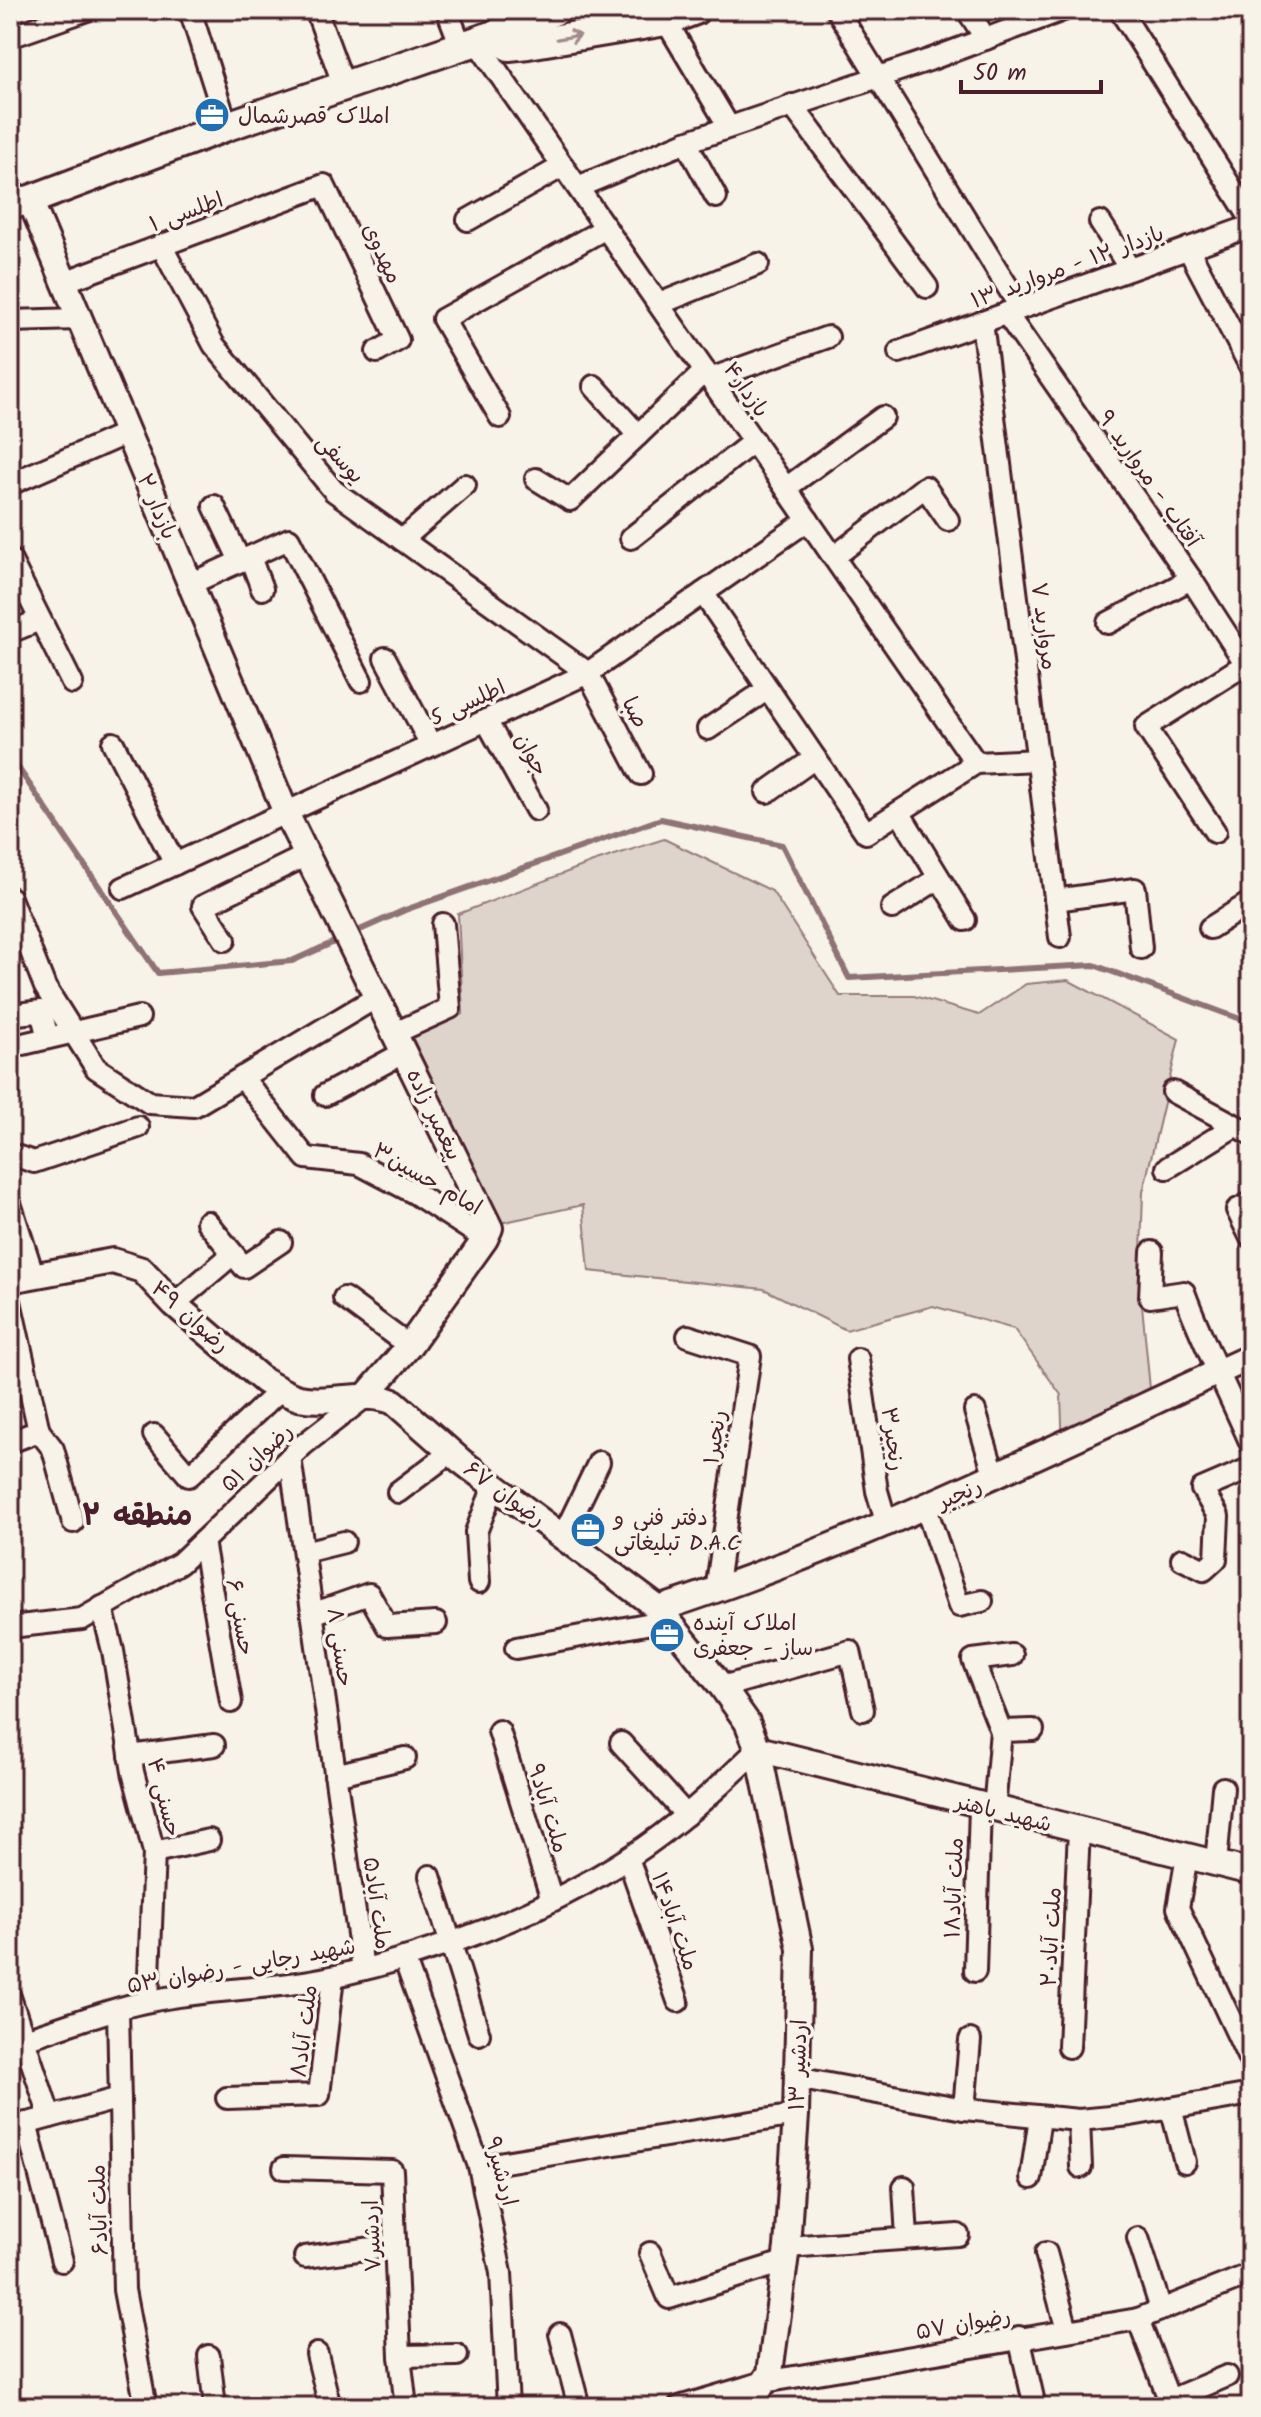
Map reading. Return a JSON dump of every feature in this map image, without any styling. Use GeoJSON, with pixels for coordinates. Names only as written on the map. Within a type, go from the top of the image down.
{"type":"FeatureCollection","features":[{"type":"Feature","properties":{"kind":"main road"},"geometry":{"type":"LineString","coordinates":[[20,202],[227,126],[477,42],[556,10]]}},
{"type":"Feature","properties":{"kind":"main road"},"geometry":{"type":"LineString","coordinates":[[477,42],[509,46],[666,21],[695,10]]}},
{"type":"Feature","properties":{"kind":"street"},"geometry":{"type":"LineString","coordinates":[[190,10],[227,126]]}},
{"type":"Feature","properties":{"kind":"street"},"geometry":{"type":"LineString","coordinates":[[316,10],[344,86]]}},
{"type":"Feature","properties":{"kind":"street","name":"بازدار۴"},"geometry":{"type":"LineString","coordinates":[[447,10],[477,42],[976,763]]}},
{"type":"Feature","properties":{"kind":"street","name":"آفتاب - مروارید ۹"},"geometry":{"type":"LineString","coordinates":[[837,10],[1013,310],[1248,668]]}},
{"type":"Feature","properties":{"kind":"street"},"geometry":{"type":"LineString","coordinates":[[967,10],[986,39]]}},
{"type":"Feature","properties":{"kind":"street"},"geometry":{"type":"LineString","coordinates":[[578,187],[686,142],[879,77],[1063,10]]}},
{"type":"Feature","properties":{"kind":"street"},"geometry":{"type":"LineString","coordinates":[[1120,10],[1251,219]]}},
{"type":"Feature","properties":{"kind":"street"},"geometry":{"type":"LineString","coordinates":[[10,37],[82,11]]}},
{"type":"Feature","properties":{"kind":"street"},"geometry":{"type":"LineString","coordinates":[[666,21],[729,127]]}},
{"type":"Feature","properties":{"kind":"street"},"geometry":{"type":"LineString","coordinates":[[792,105],[927,287]]}},
{"type":"Feature","properties":{"kind":"street"},"geometry":{"type":"LineString","coordinates":[[686,142],[716,197]]}},
{"type":"Feature","properties":{"kind":"street"},"geometry":{"type":"LineString","coordinates":[[468,220],[563,166]]}},
{"type":"Feature","properties":{"kind":"street","name":"اطلسی ۱"},"geometry":{"type":"LineString","coordinates":[[64,282],[324,185]]}},
{"type":"Feature","properties":{"kind":"street","name":"مهدوی"},"geometry":{"type":"LineString","coordinates":[[324,185],[398,340],[377,352]]}},
{"type":"Feature","properties":{"kind":"street","name":"بازدار ۲"},"geometry":{"type":"LineString","coordinates":[[20,202],[64,282],[286,813]]}},
{"type":"Feature","properties":{"kind":"street"},"geometry":{"type":"LineString","coordinates":[[1100,222],[1130,269]]}},
{"type":"Feature","properties":{"kind":"street","name":"بازدار ۱۲ - مروارید ۱۳"},"geometry":{"type":"LineString","coordinates":[[899,352],[1251,226]]}},
{"type":"Feature","properties":{"kind":"street"},"geometry":{"type":"LineString","coordinates":[[500,417],[443,319],[606,228]]}},
{"type":"Feature","properties":{"kind":"street","name":"یوسفی"},"geometry":{"type":"LineString","coordinates":[[161,245],[214,345],[334,491],[588,673]]}},
{"type":"Feature","properties":{"kind":"street"},"geometry":{"type":"LineString","coordinates":[[1188,248],[1242,329],[1251,368]]}},
{"type":"Feature","properties":{"kind":"street"},"geometry":{"type":"LineString","coordinates":[[659,304],[758,264]]}},
{"type":"Feature","properties":{"kind":"street"},"geometry":{"type":"LineString","coordinates":[[10,321],[79,319]]}},
{"type":"Feature","properties":{"kind":"street","name":"مروارید ۷"},"geometry":{"type":"LineString","coordinates":[[982,322],[1060,937]]}},
{"type":"Feature","properties":{"kind":"street"},"geometry":{"type":"LineString","coordinates":[[536,479],[570,500],[638,435],[708,375],[828,337]]}},
{"type":"Feature","properties":{"kind":"street"},"geometry":{"type":"LineString","coordinates":[[594,386],[638,435]]}},
{"type":"Feature","properties":{"kind":"street"},"geometry":{"type":"LineString","coordinates":[[786,488],[883,417]]}},
{"type":"Feature","properties":{"kind":"street"},"geometry":{"type":"LineString","coordinates":[[10,484],[127,433]]}},
{"type":"Feature","properties":{"kind":"street"},"geometry":{"type":"LineString","coordinates":[[631,538],[754,441]]}},
{"type":"Feature","properties":{"kind":"street"},"geometry":{"type":"LineString","coordinates":[[402,540],[465,485]]}},
{"type":"Feature","properties":{"kind":"street"},"geometry":{"type":"LineString","coordinates":[[834,557],[925,487],[948,520]]}},
{"type":"Feature","properties":{"kind":"street"},"geometry":{"type":"LineString","coordinates":[[214,506],[262,589]]}},
{"type":"Feature","properties":{"kind":"street","name":"اطلسی 5"},"geometry":{"type":"LineString","coordinates":[[123,888],[588,673],[808,520]]}},
{"type":"Feature","properties":{"kind":"street"},"geometry":{"type":"LineString","coordinates":[[190,584],[289,539],[361,681]]}},
{"type":"Feature","properties":{"kind":"street"},"geometry":{"type":"LineString","coordinates":[[10,559],[72,683]]}},
{"type":"Feature","properties":{"kind":"street"},"geometry":{"type":"LineString","coordinates":[[1108,623],[1191,579]]}},
{"type":"Feature","properties":{"kind":"street"},"geometry":{"type":"LineString","coordinates":[[703,593],[866,833],[976,763],[1038,760]]}},
{"type":"Feature","properties":{"kind":"street"},"geometry":{"type":"LineString","coordinates":[[10,632],[40,620]]}},
{"type":"Feature","properties":{"kind":"street"},"geometry":{"type":"LineString","coordinates":[[385,658],[431,745]]}},
{"type":"Feature","properties":{"kind":"street"},"geometry":{"type":"LineString","coordinates":[[1215,832],[1146,727],[1248,668]]}},
{"type":"Feature","properties":{"kind":"street","name":"صبا"},"geometry":{"type":"LineString","coordinates":[[588,673],[641,774]]}},
{"type":"Feature","properties":{"kind":"street"},"geometry":{"type":"LineString","coordinates":[[708,729],[768,689]]}},
{"type":"Feature","properties":{"kind":"street","name":"جوان"},"geometry":{"type":"LineString","coordinates":[[486,720],[536,810]]}},
{"type":"Feature","properties":{"kind":"street"},"geometry":{"type":"LineString","coordinates":[[113,743],[175,864]]}},
{"type":"Feature","properties":{"kind":"street"},"geometry":{"type":"LineString","coordinates":[[767,792],[815,758]]}},
{"type":"Feature","properties":{"kind":"street"},"geometry":{"type":"LineString","coordinates":[[899,812],[965,920]]}},
{"type":"Feature","properties":{"kind":"street","name":"پیغمبر زاده"},"geometry":{"type":"LineString","coordinates":[[286,813],[490,1228],[485,1239]]}},
{"type":"Feature","properties":{"kind":"street"},"geometry":{"type":"LineString","coordinates":[[225,940],[203,906],[307,855]]}},
{"type":"Feature","properties":{"kind":"street"},"geometry":{"type":"LineString","coordinates":[[892,908],[939,878]]}},
{"type":"Feature","properties":{"kind":"street"},"geometry":{"type":"LineString","coordinates":[[1055,900],[1135,889],[1141,948]]}},
{"type":"Feature","properties":{"kind":"street"},"geometry":{"type":"LineString","coordinates":[[10,898],[45,987],[96,1068],[150,1103],[194,1106],[377,997]]}},
{"type":"Feature","properties":{"kind":"street"},"geometry":{"type":"LineString","coordinates":[[1210,928],[1251,902]]}},
{"type":"Feature","properties":{"kind":"street"},"geometry":{"type":"LineString","coordinates":[[325,1095],[450,1008],[443,924]]}},
{"type":"Feature","properties":{"kind":"street"},"geometry":{"type":"LineString","coordinates":[[10,1015],[41,1011],[48,1038]]}},
{"type":"Feature","properties":{"kind":"street"},"geometry":{"type":"LineString","coordinates":[[10,1047],[139,1017]]}},
{"type":"Feature","properties":{"kind":"street","name":"امام حسین۳"},"geometry":{"type":"LineString","coordinates":[[242,1077],[306,1158],[359,1164],[416,1194],[485,1239]]}},
{"type":"Feature","properties":{"kind":"street"},"geometry":{"type":"LineString","coordinates":[[1173,1092],[1243,1130]]}},
{"type":"Feature","properties":{"kind":"street"},"geometry":{"type":"LineString","coordinates":[[10,1154],[34,1162],[138,1127]]}},
{"type":"Feature","properties":{"kind":"street"},"geometry":{"type":"LineString","coordinates":[[1167,1168],[1243,1130]]}},
{"type":"Feature","properties":{"kind":"street"},"geometry":{"type":"LineString","coordinates":[[10,1203],[22,1277]]}},
{"type":"Feature","properties":{"kind":"street"},"geometry":{"type":"LineString","coordinates":[[1251,1203],[1237,1210],[1251,1238]]}},
{"type":"Feature","properties":{"kind":"street"},"geometry":{"type":"LineString","coordinates":[[207,1222],[244,1267],[281,1242]]}},
{"type":"Feature","properties":{"kind":"street"},"geometry":{"type":"LineString","coordinates":[[365,1397],[409,1346],[485,1239]]}},
{"type":"Feature","properties":{"kind":"street"},"geometry":{"type":"LineString","coordinates":[[1152,1252],[1150,1297],[1184,1292],[1203,1343],[1251,1444]]}},
{"type":"Feature","properties":{"kind":"street"},"geometry":{"type":"LineString","coordinates":[[174,1304],[233,1254]]}},
{"type":"Feature","properties":{"kind":"street","name":"رضوان ۴۹"},"geometry":{"type":"LineString","coordinates":[[22,1277],[113,1261],[142,1270],[174,1304],[264,1381],[299,1398],[365,1397]]}},
{"type":"Feature","properties":{"kind":"street"},"geometry":{"type":"LineString","coordinates":[[344,1298],[409,1346]]}},
{"type":"Feature","properties":{"kind":"street"},"geometry":{"type":"LineString","coordinates":[[10,1301],[39,1431],[53,1449],[73,1522]]}},
{"type":"Feature","properties":{"kind":"street","name":"رنجبر۱"},"geometry":{"type":"LineString","coordinates":[[688,1336],[750,1356],[716,1591]]}},
{"type":"Feature","properties":{"kind":"street","name":"رنجبر"},"geometry":{"type":"LineString","coordinates":[[664,1615],[716,1591],[926,1508],[1251,1357]]}},
{"type":"Feature","properties":{"kind":"street","name":"رنجبر۳"},"geometry":{"type":"LineString","coordinates":[[858,1359],[877,1491],[887,1525]]}},
{"type":"Feature","properties":{"kind":"street"},"geometry":{"type":"LineString","coordinates":[[154,1435],[189,1476],[280,1390]]}},
{"type":"Feature","properties":{"kind":"street","name":"رضوان ۶۷"},"geometry":{"type":"LineString","coordinates":[[365,1397],[384,1398],[403,1408],[451,1452],[664,1615],[722,1687],[752,1731],[758,1749]]}},
{"type":"Feature","properties":{"kind":"street","name":"رضوان ۵۱"},"geometry":{"type":"LineString","coordinates":[[10,1627],[82,1619],[180,1563],[290,1457],[365,1397]]}},
{"type":"Feature","properties":{"kind":"street"},"geometry":{"type":"LineString","coordinates":[[975,1411],[995,1477]]}},
{"type":"Feature","properties":{"kind":"street"},"geometry":{"type":"LineString","coordinates":[[10,1442],[39,1431]]}},
{"type":"Feature","properties":{"kind":"street"},"geometry":{"type":"LineString","coordinates":[[398,1492],[451,1452]]}},
{"type":"Feature","properties":{"kind":"street","name":"حسنی ۸"},"geometry":{"type":"LineString","coordinates":[[290,1457],[345,1843]]}},
{"type":"Feature","properties":{"kind":"street"},"geometry":{"type":"LineString","coordinates":[[563,1536],[599,1462]]}},
{"type":"Feature","properties":{"kind":"street"},"geometry":{"type":"LineString","coordinates":[[1182,1559],[1204,1570],[1216,1559],[1218,1516],[1202,1489],[1251,1468]]}},
{"type":"Feature","properties":{"kind":"street"},"geometry":{"type":"LineString","coordinates":[[479,1582],[476,1532],[494,1486]]}},
{"type":"Feature","properties":{"kind":"street"},"geometry":{"type":"LineString","coordinates":[[926,1508],[959,1606],[982,1601]]}},
{"type":"Feature","properties":{"kind":"street","name":"حسنی ۶"},"geometry":{"type":"LineString","coordinates":[[203,1541],[231,1702]]}},
{"type":"Feature","properties":{"kind":"street"},"geometry":{"type":"LineString","coordinates":[[304,1552],[344,1542]]}},
{"type":"Feature","properties":{"kind":"street"},"geometry":{"type":"LineString","coordinates":[[312,1614],[369,1594],[387,1626],[436,1623]]}},
{"type":"Feature","properties":{"kind":"street","name":"حسنی ۴"},"geometry":{"type":"LineString","coordinates":[[102,1607],[113,1651],[130,1756],[154,1852],[148,2001]]}},
{"type":"Feature","properties":{"kind":"street"},"geometry":{"type":"LineString","coordinates":[[516,1648],[664,1615]]}},
{"type":"Feature","properties":{"kind":"street"},"geometry":{"type":"LineString","coordinates":[[722,1687],[850,1651],[863,1710]]}},
{"type":"Feature","properties":{"kind":"street"},"geometry":{"type":"LineString","coordinates":[[1012,1655],[973,1660],[1001,1731],[1033,1730]]}},
{"type":"Feature","properties":{"kind":"street","name":"ملت آباد۹"},"geometry":{"type":"LineString","coordinates":[[499,1731],[552,1900]]}},
{"type":"Feature","properties":{"kind":"street","name":"ملت آباد۱۸"},"geometry":{"type":"LineString","coordinates":[[975,1971],[987,1808],[1001,1731]]}},
{"type":"Feature","properties":{"kind":"street"},"geometry":{"type":"LineString","coordinates":[[621,1743],[686,1815]]}},
{"type":"Feature","properties":{"kind":"street"},"geometry":{"type":"LineString","coordinates":[[130,1756],[214,1745]]}},
{"type":"Feature","properties":{"kind":"street","name":"شهید باهنر"},"geometry":{"type":"LineString","coordinates":[[758,1749],[1251,1872]]}},
{"type":"Feature","properties":{"kind":"street","name":"شهید رجایی - رضوان ۵۳"},"geometry":{"type":"LineString","coordinates":[[17,2041],[148,2001],[333,1977],[451,1942],[552,1900],[628,1858],[686,1815],[758,1749]]}},
{"type":"Feature","properties":{"kind":"street","name":"اردشیر ۱۳"},"geometry":{"type":"LineString","coordinates":[[748,2407],[770,2373],[785,2254],[796,2115],[799,1932],[758,1749]]}},
{"type":"Feature","properties":{"kind":"street"},"geometry":{"type":"LineString","coordinates":[[335,1775],[405,1758]]}},
{"type":"Feature","properties":{"kind":"street"},"geometry":{"type":"LineString","coordinates":[[1216,1863],[1223,1788]]}},
{"type":"Feature","properties":{"kind":"street","name":"ملت آباد۲۰"},"geometry":{"type":"LineString","coordinates":[[1069,2047],[1079,1830]]}},
{"type":"Feature","properties":{"kind":"street"},"geometry":{"type":"LineString","coordinates":[[154,1852],[209,1840]]}},
{"type":"Feature","properties":{"kind":"street","name":"ملت آباد۵"},"geometry":{"type":"LineString","coordinates":[[345,1843],[363,1969]]}},
{"type":"Feature","properties":{"kind":"street"},"geometry":{"type":"LineString","coordinates":[[1187,1856],[1178,1908],[1251,2063]]}},
{"type":"Feature","properties":{"kind":"street","name":"ملت آباد۱۴"},"geometry":{"type":"LineString","coordinates":[[628,1858],[678,2001]]}},
{"type":"Feature","properties":{"kind":"street"},"geometry":{"type":"LineString","coordinates":[[430,1876],[479,2034]]}},
{"type":"Feature","properties":{"kind":"street","name":"اردشیر۹"},"geometry":{"type":"LineString","coordinates":[[404,1958],[479,2166],[501,2273],[508,2407]]}},
{"type":"Feature","properties":{"kind":"street","name":"ملت آباد۸"},"geometry":{"type":"LineString","coordinates":[[227,2098],[319,2095],[333,1977]]}},
{"type":"Feature","properties":{"kind":"street"},"geometry":{"type":"LineString","coordinates":[[10,1997],[17,2041],[50,2117]]}},
{"type":"Feature","properties":{"kind":"street","name":"ملت آباد۶"},"geometry":{"type":"LineString","coordinates":[[118,2010],[124,2290],[146,2407]]}},
{"type":"Feature","properties":{"kind":"street"},"geometry":{"type":"LineString","coordinates":[[964,2109],[970,2040]]}},
{"type":"Feature","properties":{"kind":"street"},"geometry":{"type":"LineString","coordinates":[[796,2078],[964,2109],[1079,2120],[1131,2115],[1251,2094]]}},
{"type":"Feature","properties":{"kind":"street"},"geometry":{"type":"LineString","coordinates":[[62,2261],[18,2126],[120,2098]]}},
{"type":"Feature","properties":{"kind":"street"},"geometry":{"type":"LineString","coordinates":[[1171,2108],[1185,2162]]}},
{"type":"Feature","properties":{"kind":"street"},"geometry":{"type":"LineString","coordinates":[[479,2166],[796,2115]]}},
{"type":"Feature","properties":{"kind":"street"},"geometry":{"type":"LineString","coordinates":[[1031,2178],[1040,2117]]}},
{"type":"Feature","properties":{"kind":"street"},"geometry":{"type":"LineString","coordinates":[[1079,2120],[1081,2167]]}},
{"type":"Feature","properties":{"kind":"street","name":"اردشیر۷"},"geometry":{"type":"LineString","coordinates":[[284,2168],[392,2171],[400,2356],[406,2407]]}},
{"type":"Feature","properties":{"kind":"street"},"geometry":{"type":"LineString","coordinates":[[904,2187],[907,2238]]}},
{"type":"Feature","properties":{"kind":"street"},"geometry":{"type":"LineString","coordinates":[[650,2253],[669,2298],[785,2254],[907,2238],[958,2235]]}},
{"type":"Feature","properties":{"kind":"street"},"geometry":{"type":"LineString","coordinates":[[1138,2238],[1161,2309]]}},
{"type":"Feature","properties":{"kind":"street"},"geometry":{"type":"LineString","coordinates":[[305,2257],[395,2245]]}},
{"type":"Feature","properties":{"kind":"street"},"geometry":{"type":"LineString","coordinates":[[1046,2253],[1067,2330]]}},
{"type":"Feature","properties":{"kind":"street","name":"رضوان ۵۷"},"geometry":{"type":"LineString","coordinates":[[679,2407],[764,2382],[1138,2319],[1251,2274]]}},
{"type":"Feature","properties":{"kind":"street"},"geometry":{"type":"LineString","coordinates":[[1138,2319],[1171,2404],[1227,2376]]}},
{"type":"Feature","properties":{"kind":"street"},"geometry":{"type":"LineString","coordinates":[[560,2334],[579,2407]]}},
{"type":"Feature","properties":{"kind":"street"},"geometry":{"type":"LineString","coordinates":[[1019,2337],[1035,2407]]}},
{"type":"Feature","properties":{"kind":"street"},"geometry":{"type":"LineString","coordinates":[[317,2354],[330,2407]]}},
{"type":"Feature","properties":{"kind":"street"},"geometry":{"type":"LineString","coordinates":[[400,2356],[457,2355]]}},
{"type":"Feature","properties":{"kind":"street"},"geometry":{"type":"LineString","coordinates":[[209,2356],[215,2407]]}},
{"type":"Feature","properties":{"kind":"shaded area"},"geometry":{"type":"Polygon","coordinates":[[[664,839],[772,891],[840,996],[914,996],[979,1015],[1026,984],[1068,980],[1179,1039],[1143,1192],[1140,1284],[1152,1410],[1063,1451],[1061,1395],[1014,1329],[933,1306],[846,1330],[764,1289],[589,1271],[583,1205],[500,1223],[411,1035],[463,1014],[458,914],[593,862],[664,839]]]}},
{"type":"Feature","properties":{"kind":"waterway"},"geometry":{"type":"LineString","coordinates":[[10,756],[158,973],[292,961],[341,939]]}},
{"type":"Feature","properties":{"kind":"waterway"},"geometry":{"type":"LineString","coordinates":[[351,934],[405,910],[661,819],[782,845],[849,978],[1094,965],[1251,1023]]}},
{"type":"Feature","properties":{"kind":"place","name":"املاک قصرشمال"},"geometry":{"type":"Point","coordinates":[212,115]}},
{"type":"Feature","properties":{"kind":"place","name":"دفتر فنی و تبلیغاتی D.A.C"},"geometry":{"type":"Point","coordinates":[588,1530]}},
{"type":"Feature","properties":{"kind":"place","name":"املاک آینده ساز - جعفری"},"geometry":{"type":"Point","coordinates":[667,1635]}},
{"type":"Feature","properties":{"kind":"district","name":"منطقه ۲"},"geometry":{"type":"Point","coordinates":[137,1515]}}]}
